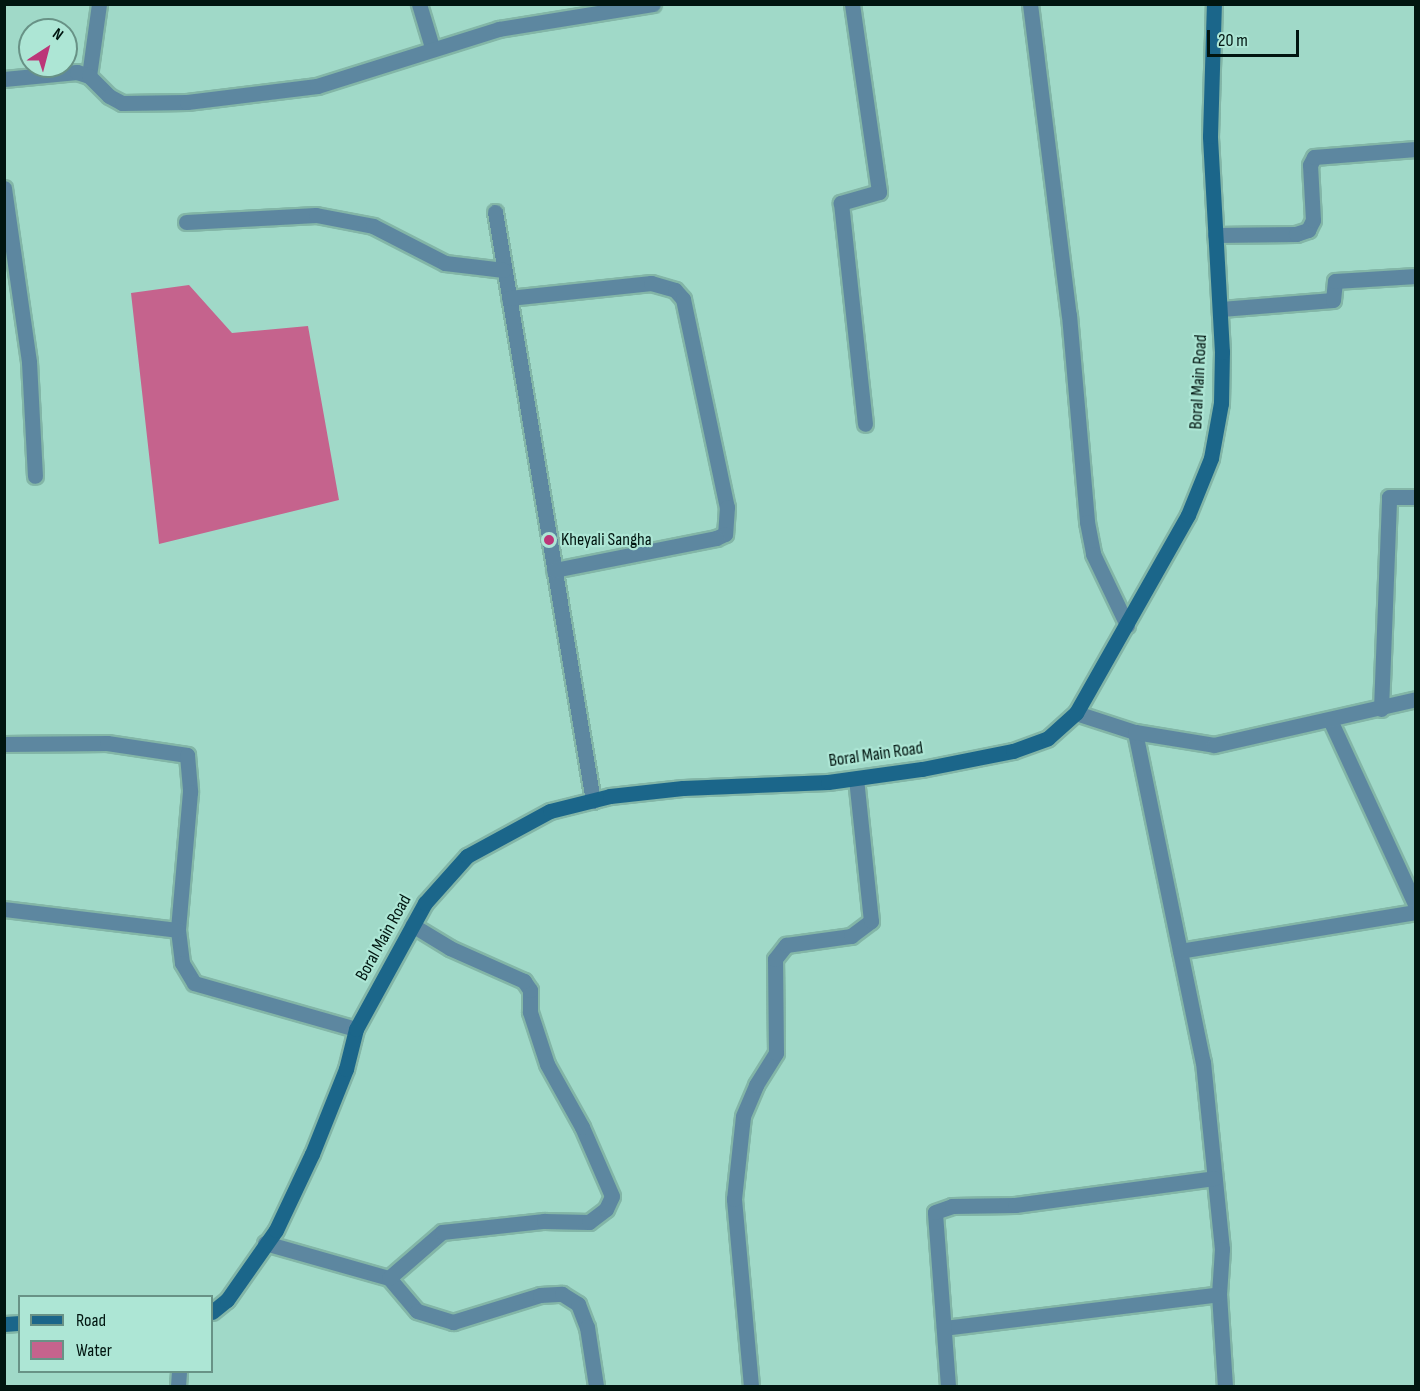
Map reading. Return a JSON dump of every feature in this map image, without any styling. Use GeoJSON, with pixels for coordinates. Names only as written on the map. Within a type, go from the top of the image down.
{"type":"FeatureCollection","features":[{"type":"Feature","properties":{"kind":"main road","name":"Boral Main Road"},"geometry":{"type":"LineString","coordinates":[[213,1311],[227,1300],[276,1230],[312,1154],[346,1070],[356,1029],[425,903],[466,856],[550,811],[592,801],[682,788],[856,779],[1013,751],[1048,738],[1076,713],[1188,514],[1211,458],[1221,403],[1221,309],[1210,136],[1214,4]]}},
{"type":"Feature","properties":{"kind":"street"},"geometry":{"type":"LineString","coordinates":[[89,76],[99,4]]}},
{"type":"Feature","properties":{"kind":"street"},"geometry":{"type":"LineString","coordinates":[[419,4],[432,47]]}},
{"type":"Feature","properties":{"kind":"street"},"geometry":{"type":"LineString","coordinates":[[4,79],[67,72],[89,76],[109,96],[122,103],[187,102],[317,86],[432,47],[499,29],[653,4]]}},
{"type":"Feature","properties":{"kind":"street"},"geometry":{"type":"LineString","coordinates":[[852,4],[879,192],[842,203],[865,424]]}},
{"type":"Feature","properties":{"kind":"street"},"geometry":{"type":"LineString","coordinates":[[1030,4],[1069,315],[1087,522],[1093,554],[1127,625]]}},
{"type":"Feature","properties":{"kind":"street"},"geometry":{"type":"LineString","coordinates":[[1215,235],[1296,234],[1308,230],[1313,220],[1310,165],[1314,157],[1416,149]]}},
{"type":"Feature","properties":{"kind":"street"},"geometry":{"type":"LineString","coordinates":[[4,188],[29,362],[35,476]]}},
{"type":"Feature","properties":{"kind":"street"},"geometry":{"type":"LineString","coordinates":[[495,212],[592,801]]}},
{"type":"Feature","properties":{"kind":"street"},"geometry":{"type":"LineString","coordinates":[[186,222],[316,215],[373,226],[445,263],[504,270]]}},
{"type":"Feature","properties":{"kind":"street"},"geometry":{"type":"LineString","coordinates":[[1221,309],[1333,300],[1335,281],[1416,276]]}},
{"type":"Feature","properties":{"kind":"street"},"geometry":{"type":"LineString","coordinates":[[509,298],[651,283],[675,290],[683,299],[727,507],[725,534],[716,538],[554,570]]}},
{"type":"Feature","properties":{"kind":"street"},"geometry":{"type":"LineString","coordinates":[[1381,709],[1389,497],[1416,497]]}},
{"type":"Feature","properties":{"kind":"street"},"geometry":{"type":"LineString","coordinates":[[1076,713],[1135,732],[1214,745],[1381,709],[1416,699]]}},
{"type":"Feature","properties":{"kind":"street"},"geometry":{"type":"LineString","coordinates":[[1330,720],[1416,906]]}},
{"type":"Feature","properties":{"kind":"street"},"geometry":{"type":"LineString","coordinates":[[1135,732],[1203,1062],[1222,1249],[1219,1294],[1225,1386]]}},
{"type":"Feature","properties":{"kind":"street"},"geometry":{"type":"LineString","coordinates":[[4,744],[107,743],[187,755],[190,792],[178,930],[182,963],[194,983],[356,1029]]}},
{"type":"Feature","properties":{"kind":"street"},"geometry":{"type":"LineString","coordinates":[[751,1386],[734,1199],[743,1116],[756,1084],[776,1053],[775,959],[786,945],[805,939],[851,936],[871,921],[856,779]]}},
{"type":"Feature","properties":{"kind":"street"},"geometry":{"type":"LineString","coordinates":[[4,909],[178,930]]}},
{"type":"Feature","properties":{"kind":"street"},"geometry":{"type":"LineString","coordinates":[[1180,951],[1416,912]]}},
{"type":"Feature","properties":{"kind":"street"},"geometry":{"type":"LineString","coordinates":[[389,1278],[442,1232],[543,1221],[589,1222],[606,1209],[612,1196],[582,1126],[547,1064],[530,1012],[530,990],[524,981],[450,948],[412,925]]}},
{"type":"Feature","properties":{"kind":"street"},"geometry":{"type":"LineString","coordinates":[[948,1386],[935,1212],[952,1206],[1015,1204],[1214,1178]]}},
{"type":"Feature","properties":{"kind":"street"},"geometry":{"type":"LineString","coordinates":[[265,1243],[389,1278],[417,1311],[453,1322],[540,1295],[562,1294],[579,1304],[587,1327],[596,1386]]}},
{"type":"Feature","properties":{"kind":"street"},"geometry":{"type":"LineString","coordinates":[[944,1328],[1219,1294]]}},
{"type":"Feature","properties":{"kind":"water"},"geometry":{"type":"Polygon","coordinates":[[[189,285],[232,333],[308,326],[339,500],[159,544],[131,293],[189,285]]]}},
{"type":"Feature","properties":{"kind":"place","name":"Kheyali Sangha"},"geometry":{"type":"Point","coordinates":[549,540]}}]}
